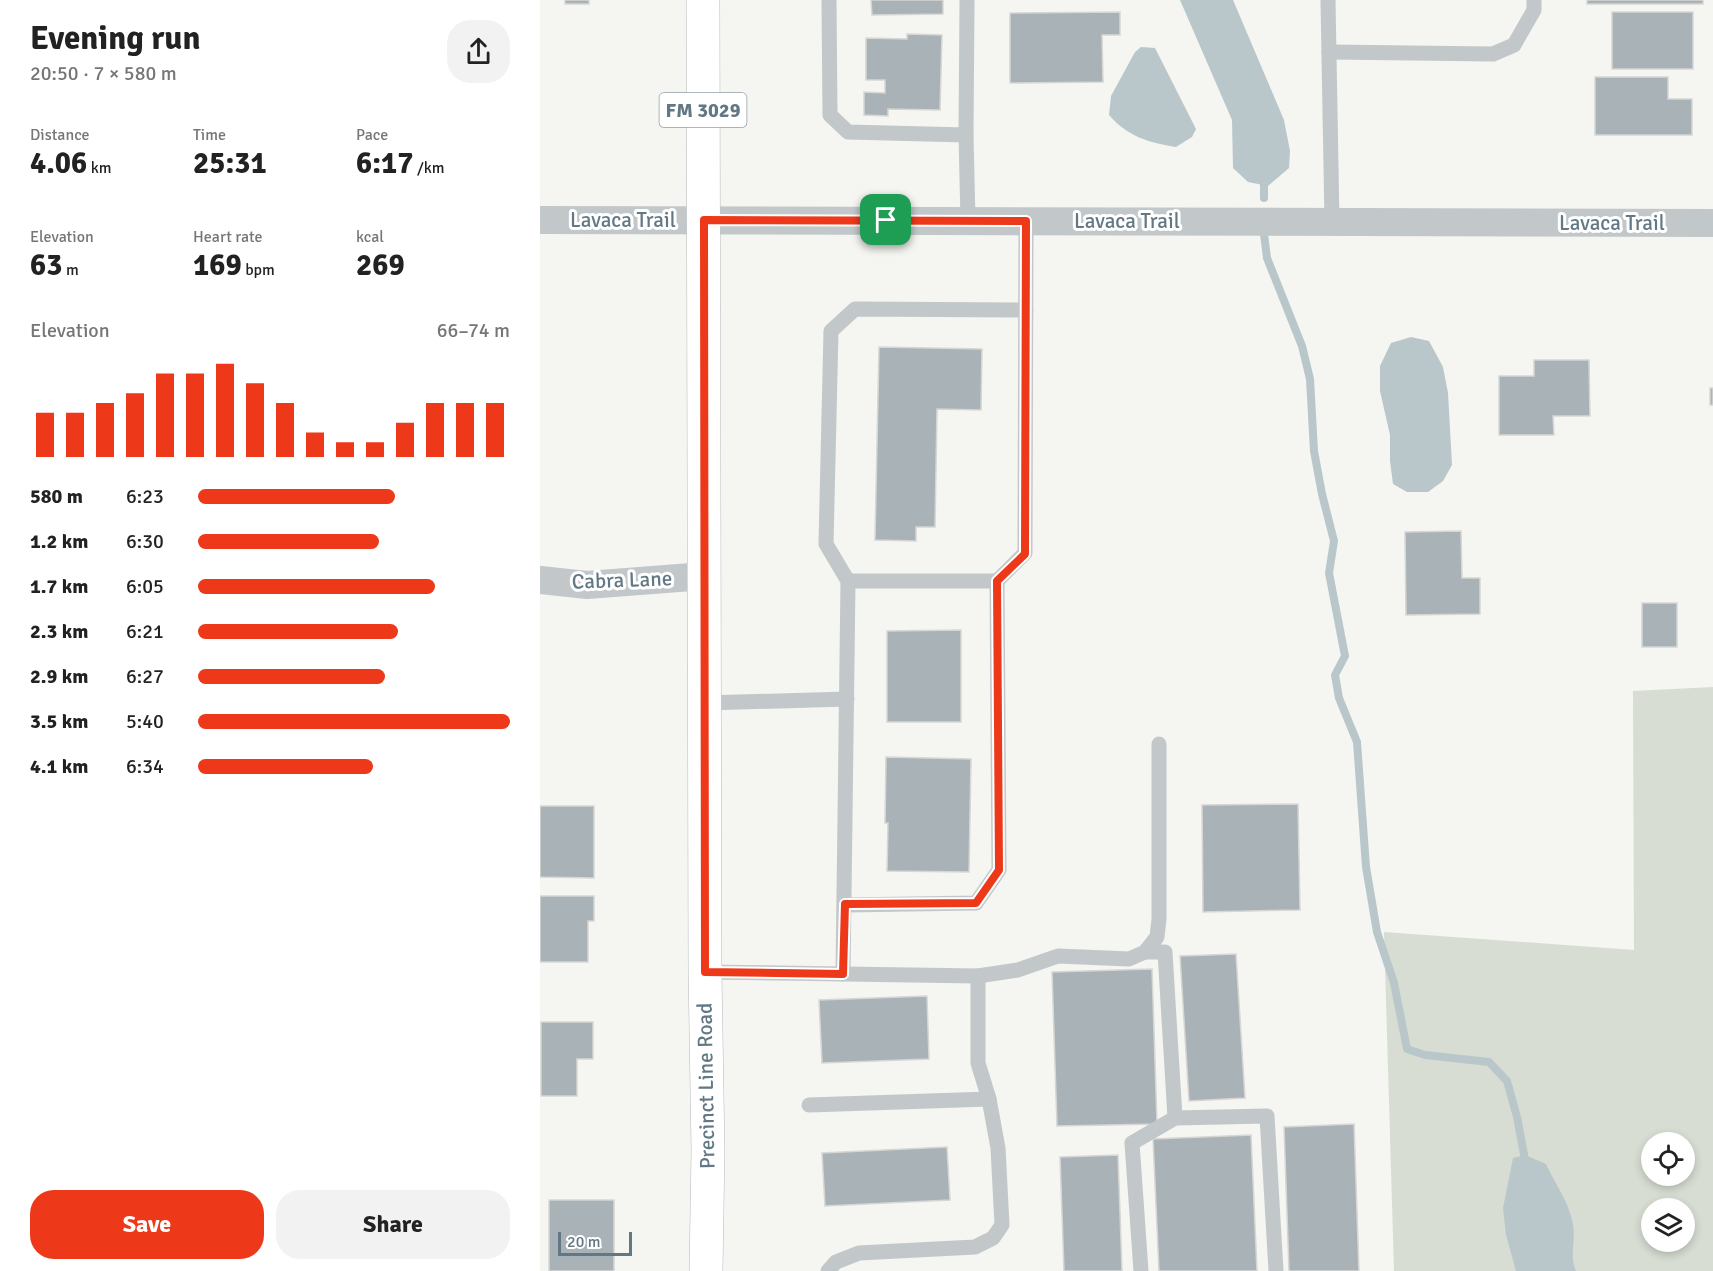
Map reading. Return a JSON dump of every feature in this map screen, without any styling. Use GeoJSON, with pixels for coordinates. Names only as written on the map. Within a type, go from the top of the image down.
{"type":"FeatureCollection","features":[{"type":"Feature","properties":{"kind":"main road","name":"Precinct Line Road"},"geometry":{"type":"LineString","coordinates":[[703,0],[705,972],[708,1151],[713,1267]]}},
{"type":"Feature","properties":{"kind":"street","name":"Lavaca Trail"},"geometry":{"type":"LineString","coordinates":[[540,220],[1713,223]]}},
{"type":"Feature","properties":{"kind":"street","name":"Cabra Lane"},"geometry":{"type":"LineString","coordinates":[[540,580],[587,585],[705,576]]}},
{"type":"Feature","properties":{"kind":"lane"},"geometry":{"type":"LineString","coordinates":[[829,0],[830,115],[848,132],[966,135]]}},
{"type":"Feature","properties":{"kind":"lane"},"geometry":{"type":"LineString","coordinates":[[967,0],[968,220]]}},
{"type":"Feature","properties":{"kind":"lane"},"geometry":{"type":"LineString","coordinates":[[1328,0],[1332,222]]}},
{"type":"Feature","properties":{"kind":"lane"},"geometry":{"type":"LineString","coordinates":[[1329,52],[1493,54],[1515,45],[1534,10],[1534,0]]}},
{"type":"Feature","properties":{"kind":"lane"},"geometry":{"type":"LineString","coordinates":[[848,581],[997,581],[1025,554],[1026,221]]}},
{"type":"Feature","properties":{"kind":"lane"},"geometry":{"type":"LineString","coordinates":[[843,974],[848,581],[826,544],[831,331],[855,309],[1026,310]]}},
{"type":"Feature","properties":{"kind":"lane"},"geometry":{"type":"LineString","coordinates":[[845,904],[976,903],[999,870],[997,581]]}},
{"type":"Feature","properties":{"kind":"lane"},"geometry":{"type":"LineString","coordinates":[[705,703],[848,699]]}},
{"type":"Feature","properties":{"kind":"lane"},"geometry":{"type":"LineString","coordinates":[[1145,952],[1157,937],[1159,919],[1159,744]]}},
{"type":"Feature","properties":{"kind":"lane"},"geometry":{"type":"LineString","coordinates":[[705,972],[978,976],[1018,970],[1058,956],[1129,959],[1145,952],[1165,952],[1175,1118]]}},
{"type":"Feature","properties":{"kind":"lane"},"geometry":{"type":"LineString","coordinates":[[828,1271],[836,1262],[859,1253],[975,1247],[993,1238],[1002,1225],[998,1148],[989,1099],[978,1063],[978,976]]}},
{"type":"Feature","properties":{"kind":"lane"},"geometry":{"type":"LineString","coordinates":[[809,1105],[989,1099]]}},
{"type":"Feature","properties":{"kind":"lane"},"geometry":{"type":"LineString","coordinates":[[1141,1271],[1132,1143],[1175,1118],[1267,1116],[1276,1271]]}},
{"type":"Feature","properties":{"kind":"shaded area"},"geometry":{"type":"Polygon","coordinates":[[[1180,0],[1233,0],[1284,120],[1290,151],[1289,168],[1268,186],[1248,182],[1233,168],[1232,120],[1180,0]]]}},
{"type":"Feature","properties":{"kind":"shaded area"},"geometry":{"type":"Polygon","coordinates":[[[1141,47],[1155,48],[1196,129],[1192,137],[1176,147],[1139,137],[1123,128],[1109,115],[1111,96],[1135,52],[1141,47]]]}},
{"type":"Feature","properties":{"kind":"shaded area"},"geometry":{"type":"Polygon","coordinates":[[[1411,337],[1429,341],[1443,367],[1448,393],[1452,465],[1443,481],[1428,492],[1407,492],[1393,484],[1390,435],[1380,391],[1380,366],[1391,343],[1411,337]]]}},
{"type":"Feature","properties":{"kind":"shaded area"},"geometry":{"type":"Polygon","coordinates":[[[1713,687],[1713,1271],[1394,1271],[1384,932],[1634,950],[1633,691],[1713,687]]]}},
{"type":"Feature","properties":{"kind":"shaded area"},"geometry":{"type":"Polygon","coordinates":[[[1525,1155],[1546,1164],[1565,1201],[1573,1224],[1573,1260],[1576,1271],[1516,1271],[1506,1235],[1503,1208],[1513,1158],[1525,1155]]]}},
{"type":"Feature","properties":{"kind":"building"},"geometry":{"type":"Polygon","coordinates":[[[565,0],[589,0],[589,4],[565,4],[565,0]]]}},
{"type":"Feature","properties":{"kind":"building"},"geometry":{"type":"Polygon","coordinates":[[[871,0],[943,0],[943,14],[872,15],[871,0]]]}},
{"type":"Feature","properties":{"kind":"building"},"geometry":{"type":"Polygon","coordinates":[[[1587,0],[1703,0],[1703,4],[1587,4],[1587,0]]]}},
{"type":"Feature","properties":{"kind":"building"},"geometry":{"type":"Polygon","coordinates":[[[1120,12],[1120,35],[1102,35],[1103,82],[1010,83],[1010,13],[1120,12]]]}},
{"type":"Feature","properties":{"kind":"building"},"geometry":{"type":"Polygon","coordinates":[[[1612,12],[1693,12],[1693,69],[1612,69],[1612,12]]]}},
{"type":"Feature","properties":{"kind":"building"},"geometry":{"type":"Polygon","coordinates":[[[907,34],[942,35],[940,110],[888,109],[888,116],[864,115],[864,92],[885,93],[885,80],[866,80],[866,38],[907,39],[907,34]]]}},
{"type":"Feature","properties":{"kind":"building"},"geometry":{"type":"Polygon","coordinates":[[[1595,77],[1668,77],[1668,99],[1692,99],[1692,135],[1595,135],[1595,77]]]}},
{"type":"Feature","properties":{"kind":"building"},"geometry":{"type":"Polygon","coordinates":[[[879,347],[982,349],[981,410],[937,409],[935,527],[916,527],[916,541],[875,540],[879,347]]]}},
{"type":"Feature","properties":{"kind":"building"},"geometry":{"type":"Polygon","coordinates":[[[1534,360],[1589,360],[1590,416],[1553,416],[1554,435],[1499,435],[1499,376],[1534,376],[1534,360]]]}},
{"type":"Feature","properties":{"kind":"building"},"geometry":{"type":"Polygon","coordinates":[[[1710,388],[1713,388],[1713,405],[1710,405],[1710,388]]]}},
{"type":"Feature","properties":{"kind":"building"},"geometry":{"type":"Polygon","coordinates":[[[1461,531],[1462,578],[1480,578],[1480,614],[1406,615],[1405,532],[1461,531]]]}},
{"type":"Feature","properties":{"kind":"building"},"geometry":{"type":"Polygon","coordinates":[[[1642,603],[1677,603],[1677,647],[1642,647],[1642,603]]]}},
{"type":"Feature","properties":{"kind":"building"},"geometry":{"type":"Polygon","coordinates":[[[961,630],[961,722],[887,722],[887,631],[961,630]]]}},
{"type":"Feature","properties":{"kind":"building"},"geometry":{"type":"Polygon","coordinates":[[[886,757],[971,759],[969,872],[887,871],[886,757]]]}},
{"type":"Feature","properties":{"kind":"building"},"geometry":{"type":"Polygon","coordinates":[[[1298,804],[1300,910],[1203,912],[1202,805],[1298,804]]]}},
{"type":"Feature","properties":{"kind":"building"},"geometry":{"type":"Polygon","coordinates":[[[540,806],[594,806],[594,878],[540,877],[540,806]]]}},
{"type":"Feature","properties":{"kind":"building"},"geometry":{"type":"Polygon","coordinates":[[[540,896],[594,896],[594,921],[588,921],[588,962],[540,962],[540,896]]]}},
{"type":"Feature","properties":{"kind":"building"},"geometry":{"type":"Polygon","coordinates":[[[1236,954],[1245,1098],[1189,1101],[1180,956],[1236,954]]]}},
{"type":"Feature","properties":{"kind":"building"},"geometry":{"type":"Polygon","coordinates":[[[1152,969],[1157,1124],[1057,1126],[1052,972],[1152,969]]]}},
{"type":"Feature","properties":{"kind":"building"},"geometry":{"type":"Polygon","coordinates":[[[927,996],[929,1059],[822,1063],[819,1000],[927,996]]]}},
{"type":"Feature","properties":{"kind":"building"},"geometry":{"type":"Polygon","coordinates":[[[541,1022],[593,1022],[593,1059],[577,1059],[577,1096],[541,1096],[541,1022]]]}},
{"type":"Feature","properties":{"kind":"building"},"geometry":{"type":"Polygon","coordinates":[[[1354,1124],[1359,1271],[1289,1271],[1284,1127],[1354,1124]]]}},
{"type":"Feature","properties":{"kind":"building"},"geometry":{"type":"Polygon","coordinates":[[[1251,1135],[1257,1271],[1159,1271],[1153,1139],[1251,1135]]]}},
{"type":"Feature","properties":{"kind":"building"},"geometry":{"type":"Polygon","coordinates":[[[947,1147],[950,1200],[825,1206],[822,1153],[947,1147]]]}},
{"type":"Feature","properties":{"kind":"building"},"geometry":{"type":"Polygon","coordinates":[[[1118,1155],[1122,1271],[1064,1271],[1060,1157],[1118,1155]]]}},
{"type":"Feature","properties":{"kind":"building"},"geometry":{"type":"Polygon","coordinates":[[[549,1200],[614,1200],[614,1271],[549,1271],[549,1200]]]}},
{"type":"Feature","properties":{"kind":"waterway"},"geometry":{"type":"LineString","coordinates":[[1264,177],[1264,198]]}},
{"type":"Feature","properties":{"kind":"waterway"},"geometry":{"type":"LineString","coordinates":[[1264,234],[1267,258],[1302,346],[1310,379],[1314,451],[1334,541],[1329,573],[1345,656],[1335,675],[1339,698],[1357,742],[1366,867],[1377,932],[1394,983],[1407,1049],[1425,1055],[1489,1062],[1507,1081],[1517,1117],[1526,1165]]}},
{"type":"Feature","properties":{"kind":"route"},"geometry":{"type":"LineString","coordinates":[[704,220],[886,220],[1026,221],[1025,554],[997,581],[999,870],[976,903],[845,904],[843,974],[705,972],[704,220]]}}]}
